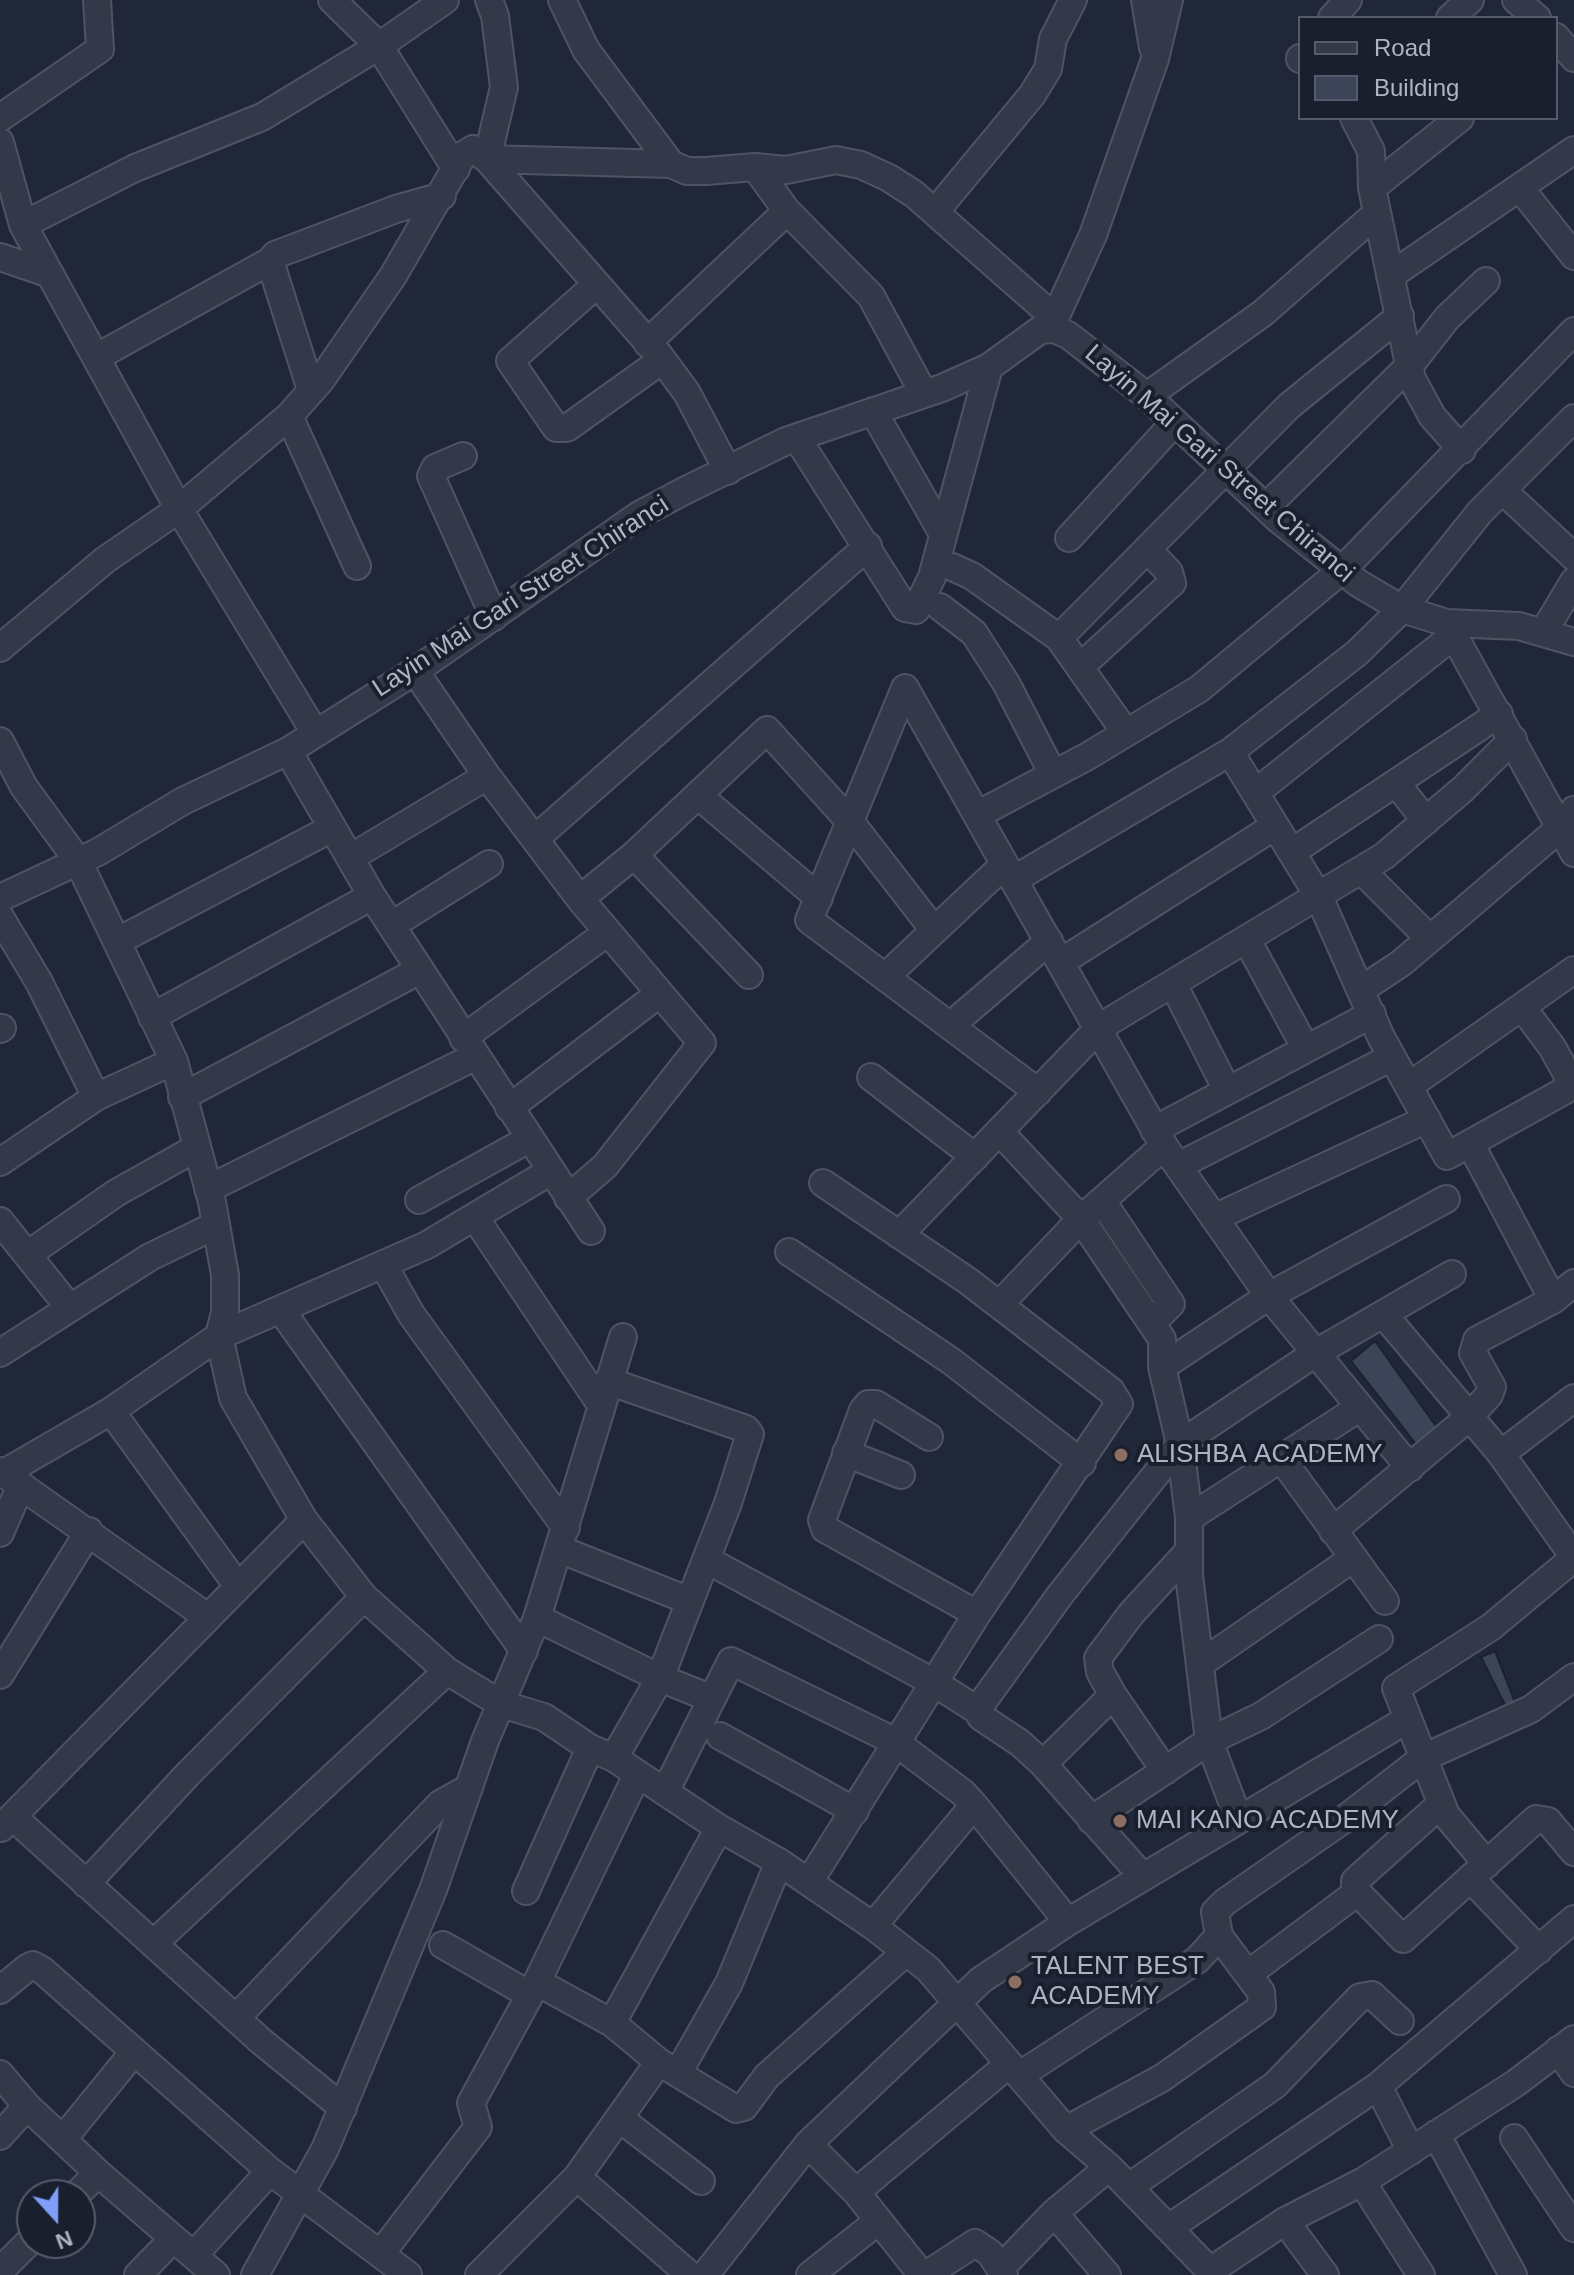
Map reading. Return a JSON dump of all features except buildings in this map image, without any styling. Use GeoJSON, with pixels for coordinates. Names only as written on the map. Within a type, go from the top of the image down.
{"type":"FeatureCollection","features":[{"type":"Feature","properties":{"kind":"street"},"geometry":{"type":"LineString","coordinates":[[0,118],[100,49],[97,0]]}},
{"type":"Feature","properties":{"kind":"street"},"geometry":{"type":"LineString","coordinates":[[332,0],[379,46],[456,169]]}},
{"type":"Feature","properties":{"kind":"street"},"geometry":{"type":"LineString","coordinates":[[23,225],[135,168],[262,117],[379,46],[445,0]]}},
{"type":"Feature","properties":{"kind":"street"},"geometry":{"type":"LineString","coordinates":[[487,159],[504,87],[495,16],[489,0]]}},
{"type":"Feature","properties":{"kind":"street"},"geometry":{"type":"LineString","coordinates":[[562,0],[586,50],[671,164]]}},
{"type":"Feature","properties":{"kind":"street"},"geometry":{"type":"LineString","coordinates":[[935,212],[1032,95],[1048,69],[1053,39],[1073,0]]}},
{"type":"Feature","properties":{"kind":"street"},"geometry":{"type":"LineString","coordinates":[[1145,0],[1155,59]]}},
{"type":"Feature","properties":{"kind":"street"},"geometry":{"type":"LineString","coordinates":[[487,159],[671,164],[687,171],[755,167],[786,170],[836,160],[861,165],[889,178],[935,212],[1054,324],[1093,235],[1155,59],[1169,0]]}},
{"type":"Feature","properties":{"kind":"street"},"geometry":{"type":"LineString","coordinates":[[1334,16],[1348,0]]}},
{"type":"Feature","properties":{"kind":"street"},"geometry":{"type":"LineString","coordinates":[[1452,16],[1470,0]]}},
{"type":"Feature","properties":{"kind":"street"},"geometry":{"type":"LineString","coordinates":[[1516,0],[1535,16]]}},
{"type":"Feature","properties":{"kind":"street"},"geometry":{"type":"LineString","coordinates":[[1558,39],[1574,58]]}},
{"type":"Feature","properties":{"kind":"street"},"geometry":{"type":"LineString","coordinates":[[1355,120],[1371,151],[1374,200],[1412,379],[1421,398],[1462,450]]}},
{"type":"Feature","properties":{"kind":"street"},"geometry":{"type":"LineString","coordinates":[[1147,396],[1274,305],[1374,200],[1458,120]]}},
{"type":"Feature","properties":{"kind":"street"},"geometry":{"type":"LineString","coordinates":[[0,142],[6,204],[23,225],[179,509],[314,731]]}},
{"type":"Feature","properties":{"kind":"street"},"geometry":{"type":"LineString","coordinates":[[0,648],[105,560],[179,509],[289,416],[393,276],[463,155],[473,149],[487,159],[655,351],[687,393],[728,471]]}},
{"type":"Feature","properties":{"kind":"street"},"geometry":{"type":"LineString","coordinates":[[1390,276],[1574,150]]}},
{"type":"Feature","properties":{"kind":"street"},"geometry":{"type":"LineString","coordinates":[[755,167],[787,211],[871,296],[924,394]]}},
{"type":"Feature","properties":{"kind":"street"},"geometry":{"type":"LineString","coordinates":[[1520,188],[1574,256]]}},
{"type":"Feature","properties":{"kind":"street"},"geometry":{"type":"LineString","coordinates":[[97,357],[270,261],[275,255],[396,209],[442,196]]}},
{"type":"Feature","properties":{"kind":"street"},"geometry":{"type":"LineString","coordinates":[[596,285],[510,361],[556,428],[567,428],[655,351],[787,211]]}},
{"type":"Feature","properties":{"kind":"street"},"geometry":{"type":"LineString","coordinates":[[0,257],[50,274]]}},
{"type":"Feature","properties":{"kind":"street"},"geometry":{"type":"LineString","coordinates":[[270,261],[311,390]]}},
{"type":"Feature","properties":{"kind":"street"},"geometry":{"type":"LineString","coordinates":[[1266,507],[1411,364],[1438,328],[1486,281]]}},
{"type":"Feature","properties":{"kind":"street"},"geometry":{"type":"LineString","coordinates":[[1059,638],[1289,406],[1400,316]]}},
{"type":"Feature","properties":{"kind":"street","name":"Layin Mai Gari Street Chiranci"},"geometry":{"type":"LineString","coordinates":[[0,898],[147,825],[183,801],[288,751],[314,731],[415,671],[639,515],[797,438],[924,394],[989,367],[1028,337],[1054,324],[1147,396],[1266,507],[1358,583],[1402,609],[1451,629],[1519,626],[1574,642]]}},
{"type":"Feature","properties":{"kind":"street"},"geometry":{"type":"LineString","coordinates":[[977,815],[1199,689],[1342,570],[1572,337]]}},
{"type":"Feature","properties":{"kind":"street"},"geometry":{"type":"LineString","coordinates":[[797,438],[905,608],[916,610],[932,577],[989,367]]}},
{"type":"Feature","properties":{"kind":"street"},"geometry":{"type":"LineString","coordinates":[[873,411],[943,534]]}},
{"type":"Feature","properties":{"kind":"street"},"geometry":{"type":"LineString","coordinates":[[289,416],[357,566]]}},
{"type":"Feature","properties":{"kind":"street"},"geometry":{"type":"LineString","coordinates":[[885,977],[934,930],[1008,872],[1230,752],[1357,653],[1402,609],[1502,490],[1574,418]]}},
{"type":"Feature","properties":{"kind":"street"},"geometry":{"type":"LineString","coordinates":[[1069,538],[1175,422]]}},
{"type":"Feature","properties":{"kind":"street"},"geometry":{"type":"LineString","coordinates":[[463,456],[435,468],[431,476],[494,617]]}},
{"type":"Feature","properties":{"kind":"street"},"geometry":{"type":"LineString","coordinates":[[1502,490],[1574,557]]}},
{"type":"Feature","properties":{"kind":"street"},"geometry":{"type":"LineString","coordinates":[[536,838],[868,546]]}},
{"type":"Feature","properties":{"kind":"street"},"geometry":{"type":"LineString","coordinates":[[1080,667],[1172,583],[1169,572],[1148,550]]}},
{"type":"Feature","properties":{"kind":"street"},"geometry":{"type":"LineString","coordinates":[[952,567],[972,576],[1059,638],[1126,733]]}},
{"type":"Feature","properties":{"kind":"street"},"geometry":{"type":"LineString","coordinates":[[1543,633],[1574,581]]}},
{"type":"Feature","properties":{"kind":"street"},"geometry":{"type":"LineString","coordinates":[[940,607],[974,633],[1006,683],[1053,774]]}},
{"type":"Feature","properties":{"kind":"street"},"geometry":{"type":"LineString","coordinates":[[1255,793],[1451,629],[1513,739],[1567,819],[1574,853]]}},
{"type":"Feature","properties":{"kind":"street"},"geometry":{"type":"LineString","coordinates":[[415,671],[487,776],[580,899],[702,1043],[698,1052],[605,1166],[568,1198]]}},
{"type":"Feature","properties":{"kind":"street"},"geometry":{"type":"LineString","coordinates":[[1038,1092],[809,920],[852,824],[905,688],[1008,872],[1100,1027],[1120,1072],[1165,1147],[1269,1296],[1410,1468]]}},
{"type":"Feature","properties":{"kind":"street"},"geometry":{"type":"LineString","coordinates":[[1292,852],[1499,714]]}},
{"type":"Feature","properties":{"kind":"street"},"geometry":{"type":"LineString","coordinates":[[580,899],[634,855],[767,730],[852,824],[934,930]]}},
{"type":"Feature","properties":{"kind":"street"},"geometry":{"type":"LineString","coordinates":[[899,1235],[1100,1027],[1362,871],[1426,821],[1513,739]]}},
{"type":"Feature","properties":{"kind":"street"},"geometry":{"type":"LineString","coordinates":[[0,741],[24,787],[78,861],[174,1061],[208,1189],[225,1275],[225,1312],[219,1336],[233,1398],[304,1520],[364,1597],[447,1671],[501,1704],[544,1717],[719,1828],[779,1862],[873,1926],[958,2000],[1066,2130],[1109,2167],[1212,2273],[1285,2221],[1362,2182],[1411,2151],[1566,2044],[1574,2073]]}},
{"type":"Feature","properties":{"kind":"street"},"geometry":{"type":"LineString","coordinates":[[288,751],[372,896],[591,1231]]}},
{"type":"Feature","properties":{"kind":"street"},"geometry":{"type":"LineString","coordinates":[[1230,752],[1319,897],[1392,1057],[1447,1156],[1573,1086],[1552,1047],[1522,1007]]}},
{"type":"Feature","properties":{"kind":"street"},"geometry":{"type":"LineString","coordinates":[[350,858],[487,776]]}},
{"type":"Feature","properties":{"kind":"street"},"geometry":{"type":"LineString","coordinates":[[1396,783],[1426,821]]}},
{"type":"Feature","properties":{"kind":"street"},"geometry":{"type":"LineString","coordinates":[[699,796],[819,898]]}},
{"type":"Feature","properties":{"kind":"street"},"geometry":{"type":"LineString","coordinates":[[1362,989],[1430,939],[1567,819]]}},
{"type":"Feature","properties":{"kind":"street"},"geometry":{"type":"LineString","coordinates":[[950,1026],[1055,951],[1275,826]]}},
{"type":"Feature","properties":{"kind":"street"},"geometry":{"type":"LineString","coordinates":[[118,941],[332,828]]}},
{"type":"Feature","properties":{"kind":"street"},"geometry":{"type":"LineString","coordinates":[[634,855],[749,975]]}},
{"type":"Feature","properties":{"kind":"street"},"geometry":{"type":"LineString","coordinates":[[392,925],[489,864]]}},
{"type":"Feature","properties":{"kind":"street"},"geometry":{"type":"LineString","coordinates":[[1362,871],[1430,939]]}},
{"type":"Feature","properties":{"kind":"street"},"geometry":{"type":"LineString","coordinates":[[152,1017],[372,896]]}},
{"type":"Feature","properties":{"kind":"street"},"geometry":{"type":"LineString","coordinates":[[0,917],[39,982],[96,1097]]}},
{"type":"Feature","properties":{"kind":"street"},"geometry":{"type":"LineString","coordinates":[[208,1189],[469,1047],[608,932]]}},
{"type":"Feature","properties":{"kind":"street"},"geometry":{"type":"LineString","coordinates":[[1247,940],[1306,1049]]}},
{"type":"Feature","properties":{"kind":"street"},"geometry":{"type":"LineString","coordinates":[[182,1097],[420,970]]}},
{"type":"Feature","properties":{"kind":"street"},"geometry":{"type":"LineString","coordinates":[[1409,1086],[1574,970]]}},
{"type":"Feature","properties":{"kind":"street"},"geometry":{"type":"LineString","coordinates":[[1173,984],[1227,1090]]}},
{"type":"Feature","properties":{"kind":"street"},"geometry":{"type":"LineString","coordinates":[[509,1108],[659,994]]}},
{"type":"Feature","properties":{"kind":"street"},"geometry":{"type":"LineString","coordinates":[[999,1305],[1081,1219],[1227,1090],[1372,1014]]}},
{"type":"Feature","properties":{"kind":"street"},"geometry":{"type":"LineString","coordinates":[[1165,1147],[1392,1057]]}},
{"type":"Feature","properties":{"kind":"street"},"geometry":{"type":"LineString","coordinates":[[0,1162],[96,1097],[174,1061]]}},
{"type":"Feature","properties":{"kind":"street"},"geometry":{"type":"LineString","coordinates":[[871,1077],[975,1157]]}},
{"type":"Feature","properties":{"kind":"street"},"geometry":{"type":"LineString","coordinates":[[1214,1218],[1427,1119]]}},
{"type":"Feature","properties":{"kind":"street"},"geometry":{"type":"LineString","coordinates":[[1000,1132],[1081,1219],[1152,1323],[1164,1346],[1162,1367],[1180,1444],[1189,1518],[1187,1553],[1209,1741],[1239,1820]]}},
{"type":"Feature","properties":{"kind":"street"},"geometry":{"type":"LineString","coordinates":[[419,1200],[529,1139]]}},
{"type":"Feature","properties":{"kind":"street"},"geometry":{"type":"LineString","coordinates":[[1471,1145],[1553,1300]]}},
{"type":"Feature","properties":{"kind":"street"},"geometry":{"type":"LineString","coordinates":[[27,1255],[116,1193],[196,1148]]}},
{"type":"Feature","properties":{"kind":"street"},"geometry":{"type":"LineString","coordinates":[[0,1533],[8,1476],[111,1411],[219,1336],[383,1264],[476,1219],[551,1171]]}},
{"type":"Feature","properties":{"kind":"street"},"geometry":{"type":"LineString","coordinates":[[809,1882],[855,1811],[894,1741],[1119,1404],[1117,1397],[999,1305],[823,1183]]}},
{"type":"Feature","properties":{"kind":"street"},"geometry":{"type":"LineString","coordinates":[[1162,1367],[1269,1296],[1446,1199]]}},
{"type":"Feature","properties":{"kind":"street"},"geometry":{"type":"LineString","coordinates":[[1102,1201],[1171,1304],[1152,1323]]}},
{"type":"Feature","properties":{"kind":"street"},"geometry":{"type":"LineString","coordinates":[[476,1219],[605,1393],[748,1431],[746,1449],[707,1560],[660,1678],[602,1753],[526,1891]]}},
{"type":"Feature","properties":{"kind":"street"},"geometry":{"type":"LineString","coordinates":[[0,1221],[69,1307]]}},
{"type":"Feature","properties":{"kind":"street"},"geometry":{"type":"LineString","coordinates":[[0,1353],[150,1257],[216,1225]]}},
{"type":"Feature","properties":{"kind":"street"},"geometry":{"type":"LineString","coordinates":[[789,1252],[951,1361],[1082,1463]]}},
{"type":"Feature","properties":{"kind":"street"},"geometry":{"type":"LineString","coordinates":[[383,1264],[411,1314],[562,1538],[690,1601]]}},
{"type":"Feature","properties":{"kind":"street"},"geometry":{"type":"LineString","coordinates":[[977,1710],[1060,1595],[1180,1444],[1314,1354],[1385,1316],[1452,1274]]}},
{"type":"Feature","properties":{"kind":"street"},"geometry":{"type":"LineString","coordinates":[[1333,1531],[1468,1418],[1489,1395],[1492,1387],[1473,1353],[1477,1340],[1553,1300],[1574,1283]]}},
{"type":"Feature","properties":{"kind":"street"},"geometry":{"type":"LineString","coordinates":[[281,1310],[524,1651]]}},
{"type":"Feature","properties":{"kind":"street"},"geometry":{"type":"LineString","coordinates":[[1385,1316],[1501,1454],[1574,1558],[1491,1627],[1396,1688],[1441,1804],[1478,1871],[1539,1950]]}},
{"type":"Feature","properties":{"kind":"street"},"geometry":{"type":"LineString","coordinates":[[255,2275],[343,2108],[427,1905],[501,1704],[537,1618],[623,1337]]}},
{"type":"Feature","properties":{"kind":"street"},"geometry":{"type":"LineString","coordinates":[[929,1437],[876,1404],[868,1404],[823,1512],[825,1529],[977,1614]]}},
{"type":"Feature","properties":{"kind":"street"},"geometry":{"type":"LineString","coordinates":[[1189,1518],[1359,1408]]}},
{"type":"Feature","properties":{"kind":"street"},"geometry":{"type":"LineString","coordinates":[[1501,1454],[1571,1409]]}},
{"type":"Feature","properties":{"kind":"street"},"geometry":{"type":"LineString","coordinates":[[111,1411],[237,1585]]}},
{"type":"Feature","properties":{"kind":"street"},"geometry":{"type":"LineString","coordinates":[[846,1453],[901,1475]]}},
{"type":"Feature","properties":{"kind":"street"},"geometry":{"type":"LineString","coordinates":[[1281,1458],[1385,1601]]}},
{"type":"Feature","properties":{"kind":"street"},"geometry":{"type":"LineString","coordinates":[[8,1476],[206,1616]]}},
{"type":"Feature","properties":{"kind":"street"},"geometry":{"type":"LineString","coordinates":[[304,1520],[206,1616],[6,1823],[86,1884],[236,2018],[343,2108]]}},
{"type":"Feature","properties":{"kind":"street"},"geometry":{"type":"LineString","coordinates":[[0,1675],[89,1531]]}},
{"type":"Feature","properties":{"kind":"street"},"geometry":{"type":"LineString","coordinates":[[1165,1771],[1113,1695],[1098,1658],[1131,1614],[1187,1553]]}},
{"type":"Feature","properties":{"kind":"street"},"geometry":{"type":"LineString","coordinates":[[1200,1664],[1352,1559]]}},
{"type":"Feature","properties":{"kind":"street"},"geometry":{"type":"LineString","coordinates":[[707,1560],[933,1682],[977,1710],[981,1717],[1020,1743],[1043,1764],[1143,1877]]}},
{"type":"Feature","properties":{"kind":"street"},"geometry":{"type":"LineString","coordinates":[[86,1884],[188,1774],[364,1597]]}},
{"type":"Feature","properties":{"kind":"street"},"geometry":{"type":"LineString","coordinates":[[537,1618],[660,1678],[710,1698]]}},
{"type":"Feature","properties":{"kind":"street"},"geometry":{"type":"LineString","coordinates":[[1091,1820],[1209,1741],[1261,1716],[1379,1639]]}},
{"type":"Feature","properties":{"kind":"street"},"geometry":{"type":"LineString","coordinates":[[665,1792],[729,1663],[738,1663],[894,1741],[963,1793],[1068,1922]]}},
{"type":"Feature","properties":{"kind":"street"},"geometry":{"type":"LineString","coordinates":[[153,1944],[447,1671]]}},
{"type":"Feature","properties":{"kind":"street"},"geometry":{"type":"LineString","coordinates":[[1066,2130],[1189,2061],[1262,2007],[1261,1992],[1219,1936],[1215,1912],[1225,1902],[1343,1820],[1423,1758],[1531,1709],[1574,1677]]}},
{"type":"Feature","properties":{"kind":"street"},"geometry":{"type":"LineString","coordinates":[[1043,1764],[1113,1695]]}},
{"type":"Feature","properties":{"kind":"street"},"geometry":{"type":"LineString","coordinates":[[705,2275],[808,2144],[958,2000],[1002,1965],[1068,1922],[1408,1719]]}},
{"type":"Feature","properties":{"kind":"street"},"geometry":{"type":"LineString","coordinates":[[720,1736],[855,1811]]}},
{"type":"Feature","properties":{"kind":"street"},"geometry":{"type":"LineString","coordinates":[[382,2252],[478,2127],[471,2103],[533,1988],[637,1775]]}},
{"type":"Feature","properties":{"kind":"street"},"geometry":{"type":"LineString","coordinates":[[236,2018],[440,1804],[469,1788]]}},
{"type":"Feature","properties":{"kind":"street"},"geometry":{"type":"LineString","coordinates":[[1355,1894],[1355,1881],[1441,1804]]}},
{"type":"Feature","properties":{"kind":"street"},"geometry":{"type":"LineString","coordinates":[[873,1926],[974,1805]]}},
{"type":"Feature","properties":{"kind":"street"},"geometry":{"type":"LineString","coordinates":[[1355,1894],[1359,1894],[1403,1939],[1536,1819],[1548,1821],[1574,1852]]}},
{"type":"Feature","properties":{"kind":"street"},"geometry":{"type":"LineString","coordinates":[[612,2023],[719,1828]]}},
{"type":"Feature","properties":{"kind":"street"},"geometry":{"type":"LineString","coordinates":[[479,2275],[577,2177],[619,2118],[669,2068],[729,1983],[779,1862]]}},
{"type":"Feature","properties":{"kind":"street"},"geometry":{"type":"LineString","coordinates":[[1248,1974],[1355,1894]]}},
{"type":"Feature","properties":{"kind":"street"},"geometry":{"type":"LineString","coordinates":[[1170,2227],[1378,2086],[1574,1919]]}},
{"type":"Feature","properties":{"kind":"street"},"geometry":{"type":"LineString","coordinates":[[856,2192],[1015,2069],[1197,1960],[1219,1936]]}},
{"type":"Feature","properties":{"kind":"street"},"geometry":{"type":"LineString","coordinates":[[443,1945],[612,2023],[669,2068],[729,2107],[744,2107],[767,2076],[906,1952]]}},
{"type":"Feature","properties":{"kind":"street"},"geometry":{"type":"LineString","coordinates":[[0,1990],[33,1965],[270,2171],[382,2252],[408,2275]]}},
{"type":"Feature","properties":{"kind":"street"},"geometry":{"type":"LineString","coordinates":[[1129,2187],[1275,2085],[1360,1997],[1372,1995],[1400,2021]]}},
{"type":"Feature","properties":{"kind":"street"},"geometry":{"type":"LineString","coordinates":[[63,2139],[133,2053]]}},
{"type":"Feature","properties":{"kind":"street"},"geometry":{"type":"LineString","coordinates":[[0,2074],[27,2106],[98,2173],[216,2275]]}},
{"type":"Feature","properties":{"kind":"street"},"geometry":{"type":"LineString","coordinates":[[1378,2086],[1411,2151]]}},
{"type":"Feature","properties":{"kind":"street"},"geometry":{"type":"LineString","coordinates":[[0,2136],[27,2106]]}},
{"type":"Feature","properties":{"kind":"street"},"geometry":{"type":"LineString","coordinates":[[619,2118],[701,2181]]}},
{"type":"Feature","properties":{"kind":"street"},"geometry":{"type":"LineString","coordinates":[[1436,2134],[1513,2275]]}},
{"type":"Feature","properties":{"kind":"street"},"geometry":{"type":"LineString","coordinates":[[1514,2138],[1574,2228]]}},
{"type":"Feature","properties":{"kind":"street"},"geometry":{"type":"LineString","coordinates":[[808,2144],[856,2192],[877,2222],[924,2275],[975,2243],[990,2253],[1002,2272],[1054,2213],[1109,2167]]}},
{"type":"Feature","properties":{"kind":"street"},"geometry":{"type":"LineString","coordinates":[[138,2275],[184,2247],[270,2171]]}},
{"type":"Feature","properties":{"kind":"street"},"geometry":{"type":"LineString","coordinates":[[92,2179],[98,2173]]}},
{"type":"Feature","properties":{"kind":"street"},"geometry":{"type":"LineString","coordinates":[[577,2177],[690,2275]]}},
{"type":"Feature","properties":{"kind":"street"},"geometry":{"type":"LineString","coordinates":[[1362,2182],[1421,2275]]}},
{"type":"Feature","properties":{"kind":"street"},"geometry":{"type":"LineString","coordinates":[[1054,2213],[1107,2275]]}},
{"type":"Feature","properties":{"kind":"street"},"geometry":{"type":"LineString","coordinates":[[1285,2221],[1325,2275]]}},
{"type":"Feature","properties":{"kind":"street"},"geometry":{"type":"LineString","coordinates":[[810,2275],[877,2222]]}},
{"type":"Feature","properties":{"kind":"street"},"geometry":{"type":"LineString","coordinates":[[0,2271],[16,2255]]}},
{"type":"Feature","properties":{"kind":"place","name":"ALISHBA ACADEMY"},"geometry":{"type":"Point","coordinates":[1121,1455]}},
{"type":"Feature","properties":{"kind":"place","name":"MAI KANO ACADEMY"},"geometry":{"type":"Point","coordinates":[1120,1821]}},
{"type":"Feature","properties":{"kind":"place","name":"TALENT BEST ACADEMY"},"geometry":{"type":"Point","coordinates":[1015,1982]}}]}
